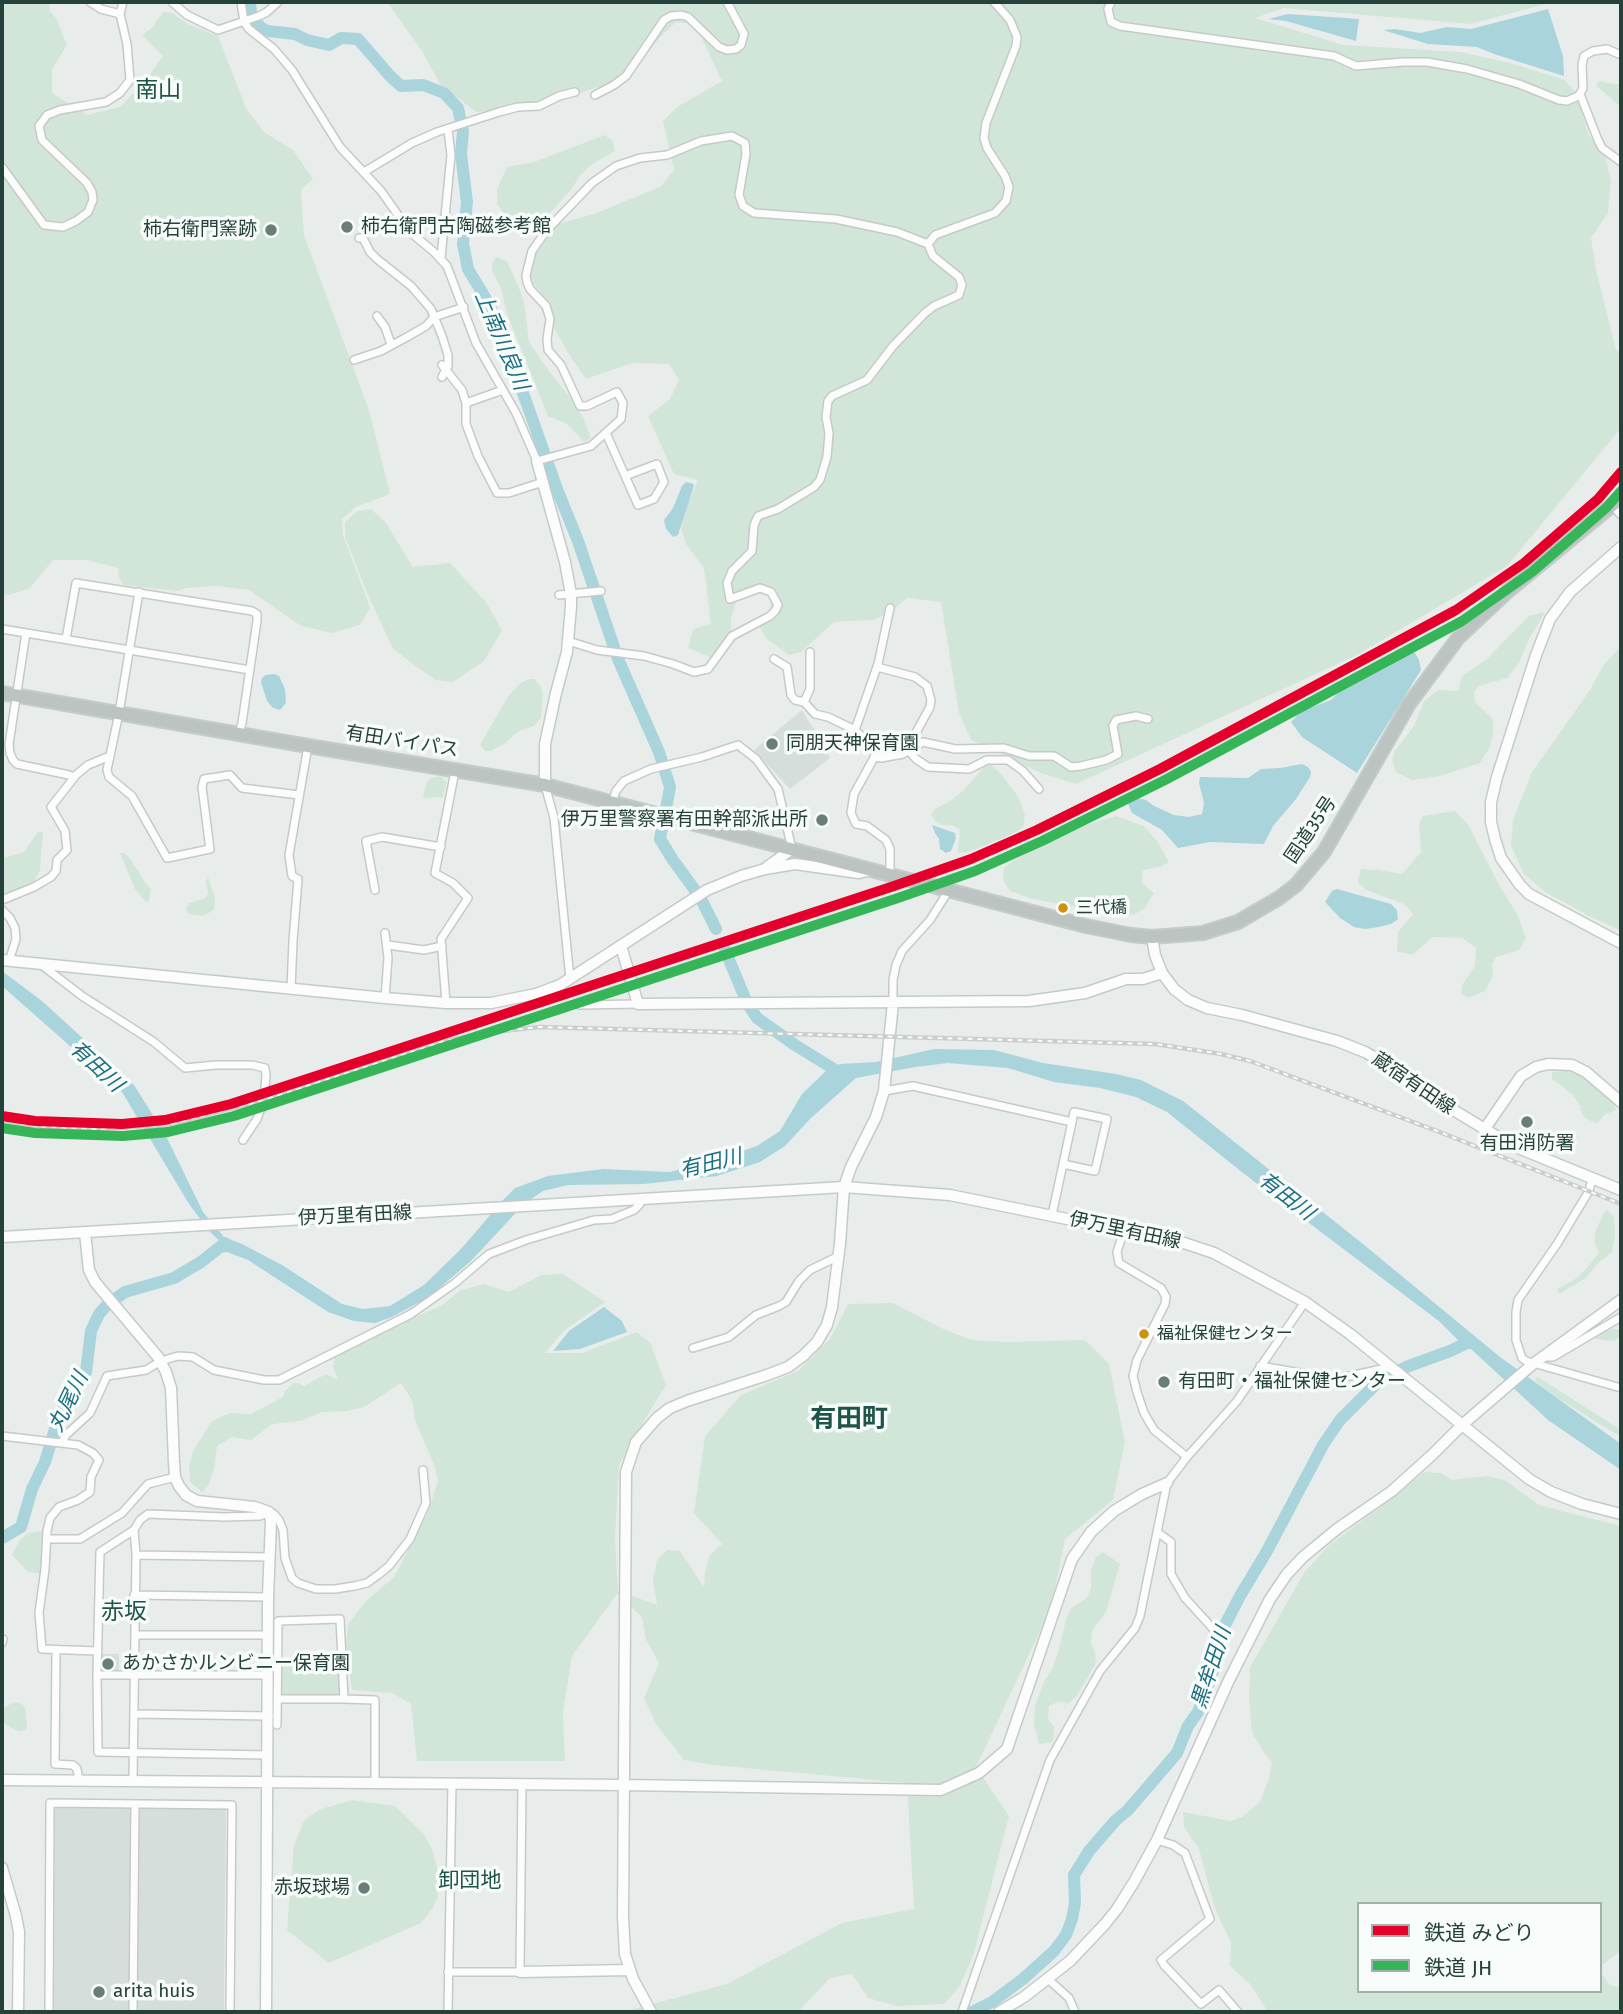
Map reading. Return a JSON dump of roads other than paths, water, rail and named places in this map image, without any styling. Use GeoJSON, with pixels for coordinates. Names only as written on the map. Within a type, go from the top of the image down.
{"type":"FeatureCollection","features":[{"type":"Feature","properties":{"kind":"highway","name":"国道35号"},"geometry":{"type":"LineString","coordinates":[[792,849],[1086,926],[1131,935],[1152,937],[1203,933],[1238,922],[1296,885],[1324,852],[1409,704],[1458,638],[1508,591],[1619,505]]}},
{"type":"Feature","properties":{"kind":"highway","name":"有田バイパス"},"geometry":{"type":"LineString","coordinates":[[2,692],[545,785],[792,849]]}},
{"type":"Feature","properties":{"kind":"street"},"geometry":{"type":"LineString","coordinates":[[90,2],[101,9],[120,14]]}},
{"type":"Feature","properties":{"kind":"street"},"geometry":{"type":"LineString","coordinates":[[2,167],[44,225],[63,227],[88,212],[93,200],[87,183],[43,139],[39,126],[47,115],[60,110],[106,102],[120,93],[130,80],[127,44],[120,14],[123,2]]}},
{"type":"Feature","properties":{"kind":"street"},"geometry":{"type":"LineString","coordinates":[[172,2],[187,15],[218,30],[259,16],[278,2]]}},
{"type":"Feature","properties":{"kind":"street"},"geometry":{"type":"LineString","coordinates":[[241,2],[249,29],[274,49],[292,70],[336,141],[381,191],[410,232],[441,258],[452,276],[479,349],[539,461],[571,594],[568,641],[545,744],[545,785],[554,818],[570,979]]}},
{"type":"Feature","properties":{"kind":"street"},"geometry":{"type":"LineString","coordinates":[[596,94],[626,76],[664,20],[671,16],[688,17],[719,47],[727,51],[736,49],[741,45],[744,34],[727,2]]}},
{"type":"Feature","properties":{"kind":"street"},"geometry":{"type":"LineString","coordinates":[[568,641],[597,650],[631,654],[673,664],[694,672],[708,669],[732,636],[775,611],[778,605],[774,596],[761,588],[730,599],[727,583],[729,577],[752,551],[754,525],[758,516],[778,509],[814,487],[820,480],[829,446],[826,406],[832,396],[867,380],[893,346],[925,313],[934,306],[955,298],[961,292],[959,277],[933,256],[929,244],[935,234],[995,213],[1006,201],[1009,187],[984,138],[986,123],[1016,46],[1017,37],[1010,20],[994,2]]}},
{"type":"Feature","properties":{"kind":"street"},"geometry":{"type":"LineString","coordinates":[[1111,2],[1108,9],[1111,22],[1120,26],[1334,56],[1356,66],[1427,62],[1467,69],[1567,101],[1580,94],[1583,88],[1584,56],[1593,51],[1607,49],[1621,55]]}},
{"type":"Feature","properties":{"kind":"street"},"geometry":{"type":"LineString","coordinates":[[364,172],[412,142],[499,112],[518,107],[539,106],[575,92]]}},
{"type":"Feature","properties":{"kind":"street"},"geometry":{"type":"LineString","coordinates":[[1580,94],[1602,148],[1621,163]]}},
{"type":"Feature","properties":{"kind":"street"},"geometry":{"type":"LineString","coordinates":[[441,258],[451,155],[448,130]]}},
{"type":"Feature","properties":{"kind":"street"},"geometry":{"type":"LineString","coordinates":[[539,461],[592,446],[621,419],[623,403],[617,392],[587,407],[580,406],[561,365],[548,350],[550,319],[546,306],[530,289],[526,275],[532,251],[546,231],[592,183],[616,166],[640,158],[667,155],[702,141],[732,136],[745,143],[746,154],[739,195],[743,205],[754,213],[846,221],[897,232],[929,244]]}},
{"type":"Feature","properties":{"kind":"street"},"geometry":{"type":"LineString","coordinates":[[359,238],[363,239],[377,259],[401,276],[428,304],[447,355],[444,371],[458,384],[466,403],[466,424],[497,494],[543,482]]}},
{"type":"Feature","properties":{"kind":"street"},"geometry":{"type":"LineString","coordinates":[[355,360],[382,351],[418,331],[434,317],[464,307]]}},
{"type":"Feature","properties":{"kind":"street"},"geometry":{"type":"LineString","coordinates":[[377,316],[385,327],[391,344]]}},
{"type":"Feature","properties":{"kind":"street"},"geometry":{"type":"LineString","coordinates":[[466,403],[503,390]]}},
{"type":"Feature","properties":{"kind":"street"},"geometry":{"type":"LineString","coordinates":[[607,433],[625,476],[638,505],[654,499],[664,482],[657,464],[625,476]]}},
{"type":"Feature","properties":{"kind":"street"},"geometry":{"type":"LineString","coordinates":[[1621,547],[1570,592],[1550,620],[1497,777],[1491,822],[1502,858],[1515,879],[1529,894],[1621,943]]}},
{"type":"Feature","properties":{"kind":"street"},"geometry":{"type":"LineString","coordinates":[[66,639],[76,583],[252,611],[257,614],[257,621],[239,734]]}},
{"type":"Feature","properties":{"kind":"street"},"geometry":{"type":"LineString","coordinates":[[559,595],[601,591]]}},
{"type":"Feature","properties":{"kind":"street"},"geometry":{"type":"LineString","coordinates":[[139,592],[120,713],[107,771],[109,777],[132,796],[167,858],[210,849],[202,787],[204,779],[230,775],[242,788],[299,795]]}},
{"type":"Feature","properties":{"kind":"street"},"geometry":{"type":"LineString","coordinates":[[855,730],[877,667],[890,608]]}},
{"type":"Feature","properties":{"kind":"street"},"geometry":{"type":"LineString","coordinates":[[2,628],[250,670]]}},
{"type":"Feature","properties":{"kind":"street"},"geometry":{"type":"LineString","coordinates":[[26,632],[9,744],[13,760],[17,764],[74,778]]}},
{"type":"Feature","properties":{"kind":"street"},"geometry":{"type":"LineString","coordinates":[[804,702],[810,689],[810,652]]}},
{"type":"Feature","properties":{"kind":"street"},"geometry":{"type":"LineString","coordinates":[[774,659],[787,667],[794,701],[804,702],[815,714],[855,730],[874,750],[854,794],[851,813],[856,824],[867,826],[886,840],[890,849],[890,874]]}},
{"type":"Feature","properties":{"kind":"street"},"geometry":{"type":"LineString","coordinates":[[874,755],[912,740],[930,707],[931,700],[927,686],[915,677],[877,667]]}},
{"type":"Feature","properties":{"kind":"street"},"geometry":{"type":"LineString","coordinates":[[874,755],[881,758],[910,752],[923,742],[956,749],[995,747],[1029,756],[1054,757],[1071,767],[1081,766],[1116,757],[1118,754],[1113,726],[1116,720],[1136,716],[1148,719]]}},
{"type":"Feature","properties":{"kind":"street"},"geometry":{"type":"LineString","coordinates":[[612,804],[615,790],[624,781],[651,769],[738,745],[755,759],[778,789],[792,849],[765,869]]}},
{"type":"Feature","properties":{"kind":"street"},"geometry":{"type":"LineString","coordinates":[[291,989],[298,879],[292,876],[289,855],[308,746]]}},
{"type":"Feature","properties":{"kind":"street"},"geometry":{"type":"LineString","coordinates":[[910,752],[928,767],[969,769],[987,760],[1008,760],[1023,771],[1039,789]]}},
{"type":"Feature","properties":{"kind":"street"},"geometry":{"type":"LineString","coordinates":[[2,900],[34,887],[56,871],[57,860],[67,850],[65,831],[51,807],[88,765],[110,756]]}},
{"type":"Feature","properties":{"kind":"street"},"geometry":{"type":"LineString","coordinates":[[446,1003],[442,939],[468,898],[453,883],[435,873],[455,771]]}},
{"type":"Feature","properties":{"kind":"street"},"geometry":{"type":"LineString","coordinates":[[375,890],[366,841],[382,837],[440,847]]}},
{"type":"Feature","properties":{"kind":"street"},"geometry":{"type":"LineString","coordinates":[[2,910],[15,929],[16,939],[5,960],[385,998],[446,1003],[491,1003],[536,994],[570,979],[707,890],[741,876],[795,864],[859,873],[874,870]]}},
{"type":"Feature","properties":{"kind":"street"},"geometry":{"type":"LineString","coordinates":[[651,2012],[625,1954],[623,1917],[626,1472],[634,1448],[644,1431],[670,1408],[788,1367],[817,1342],[827,1325],[832,1307],[844,1187],[876,1117],[885,1087],[896,965],[902,951],[930,919],[950,889]]}},
{"type":"Feature","properties":{"kind":"street"},"geometry":{"type":"LineString","coordinates":[[385,933],[388,945],[385,998]]}},
{"type":"Feature","properties":{"kind":"street","name":"蔵宿有田線"},"geometry":{"type":"LineString","coordinates":[[1152,937],[1154,955],[1162,974],[1188,1000],[1207,1008],[1337,1041],[1365,1052],[1511,1145],[1621,1190]]}},
{"type":"Feature","properties":{"kind":"street"},"geometry":{"type":"LineString","coordinates":[[388,945],[424,950],[442,946]]}},
{"type":"Feature","properties":{"kind":"street"},"geometry":{"type":"LineString","coordinates":[[621,946],[638,1004]]}},
{"type":"Feature","properties":{"kind":"street"},"geometry":{"type":"LineString","coordinates":[[42,965],[82,996],[154,1042],[185,1068],[216,1065],[252,1065],[265,1068],[264,1100],[257,1119],[243,1140]]}},
{"type":"Feature","properties":{"kind":"street"},"geometry":{"type":"LineString","coordinates":[[579,1005],[1008,1002],[1052,999],[1085,993],[1126,979],[1143,979],[1162,974]]}},
{"type":"Feature","properties":{"kind":"street"},"geometry":{"type":"LineString","coordinates":[[1484,1130],[1521,1076],[1548,1063],[1572,1065],[1586,1072],[1621,1102]]}},
{"type":"Feature","properties":{"kind":"street"},"geometry":{"type":"LineString","coordinates":[[885,1087],[913,1086],[1072,1122]]}},
{"type":"Feature","properties":{"kind":"street"},"geometry":{"type":"LineString","coordinates":[[1052,1215],[1074,1112],[1107,1119],[1096,1171],[1063,1164]]}},
{"type":"Feature","properties":{"kind":"street"},"geometry":{"type":"LineString","coordinates":[[1592,1179],[1588,1191],[1557,1244],[1518,1300],[1516,1340],[1522,1358],[1533,1364],[1621,1388]]}},
{"type":"Feature","properties":{"kind":"street","name":"伊万里有田線"},"geometry":{"type":"LineString","coordinates":[[85,1233],[844,1187],[950,1195],[1184,1243],[1214,1253],[1304,1302],[1391,1367],[1529,1479],[1551,1492],[1582,1504],[1621,1514]]}},
{"type":"Feature","properties":{"kind":"street"},"geometry":{"type":"LineString","coordinates":[[62,1442],[90,1413],[107,1377],[146,1370],[177,1356],[192,1357],[214,1370],[279,1380],[411,1314],[455,1283],[489,1254],[594,1220],[612,1219],[634,1210],[640,1204],[640,1199]]}},
{"type":"Feature","properties":{"kind":"street"},"geometry":{"type":"LineString","coordinates":[[1124,1230],[1117,1252],[1119,1263],[1161,1288],[1166,1297],[1137,1360],[1133,1376],[1137,1392],[1144,1413],[1154,1430],[1187,1457]]}},
{"type":"Feature","properties":{"kind":"street"},"geometry":{"type":"LineString","coordinates":[[2,1237],[85,1233],[89,1270],[95,1282],[162,1362],[171,1388],[175,1477],[178,1486],[197,1501],[255,1507],[274,1514],[283,1530],[285,1558],[292,1578],[298,1583],[316,1589],[335,1589],[367,1583],[389,1566],[410,1539],[426,1503],[423,1470]]}},
{"type":"Feature","properties":{"kind":"street"},"geometry":{"type":"LineString","coordinates":[[693,1348],[729,1337],[755,1315],[779,1306],[789,1299],[810,1270],[837,1257]]}},
{"type":"Feature","properties":{"kind":"street"},"geometry":{"type":"LineString","coordinates":[[999,2012],[1024,1997],[1070,1961],[1111,1917],[1157,1840],[1229,1680],[1270,1599],[1287,1574],[1337,1529],[1392,1491],[1462,1424],[1533,1364],[1621,1300]]}},
{"type":"Feature","properties":{"kind":"street"},"geometry":{"type":"LineString","coordinates":[[962,2012],[1050,1760],[1100,1671],[1135,1629],[1140,1616],[1167,1483],[1237,1401],[1304,1302]]}},
{"type":"Feature","properties":{"kind":"street"},"geometry":{"type":"LineString","coordinates":[[1543,1357],[1553,1357],[1621,1317]]}},
{"type":"Feature","properties":{"kind":"street"},"geometry":{"type":"LineString","coordinates":[[1260,1366],[1336,1379],[1391,1367]]}},
{"type":"Feature","properties":{"kind":"street"},"geometry":{"type":"LineString","coordinates":[[2,1436],[78,1445],[93,1453],[99,1460],[92,1477],[90,1492],[54,1512],[48,1523],[39,1613],[42,1649],[97,1651]]}},
{"type":"Feature","properties":{"kind":"street"},"geometry":{"type":"LineString","coordinates":[[47,1539],[80,1539],[122,1513],[148,1484],[175,1477]]}},
{"type":"Feature","properties":{"kind":"street"},"geometry":{"type":"LineString","coordinates":[[2,1780],[941,1790],[979,1773],[1007,1749],[1072,1559],[1091,1532],[1114,1511],[1167,1483]]}},
{"type":"Feature","properties":{"kind":"street"},"geometry":{"type":"LineString","coordinates":[[268,1755],[98,1752],[97,1651],[100,1552],[134,1530],[148,1514],[224,1517],[260,1516],[269,1513]]}},
{"type":"Feature","properties":{"kind":"street"},"geometry":{"type":"LineString","coordinates":[[267,2012],[269,1513]]}},
{"type":"Feature","properties":{"kind":"street"},"geometry":{"type":"LineString","coordinates":[[134,1530],[134,1781]]}},
{"type":"Feature","properties":{"kind":"street"},"geometry":{"type":"LineString","coordinates":[[1157,1532],[1171,1542],[1171,1574],[1185,1598],[1216,1632]]}},
{"type":"Feature","properties":{"kind":"street"},"geometry":{"type":"LineString","coordinates":[[136,1555],[269,1557]]}},
{"type":"Feature","properties":{"kind":"street"},"geometry":{"type":"LineString","coordinates":[[134,1595],[268,1597]]}},
{"type":"Feature","properties":{"kind":"street"},"geometry":{"type":"LineString","coordinates":[[277,1725],[278,1620],[340,1619],[344,1699]]}},
{"type":"Feature","properties":{"kind":"street"},"geometry":{"type":"LineString","coordinates":[[135,1635],[268,1635]]}},
{"type":"Feature","properties":{"kind":"street"},"geometry":{"type":"LineString","coordinates":[[55,1650],[55,1764],[73,1765],[77,1769],[79,1781]]}},
{"type":"Feature","properties":{"kind":"street"},"geometry":{"type":"LineString","coordinates":[[97,1675],[268,1675]]}},
{"type":"Feature","properties":{"kind":"street"},"geometry":{"type":"LineString","coordinates":[[278,1699],[375,1700],[375,1783]]}},
{"type":"Feature","properties":{"kind":"street"},"geometry":{"type":"LineString","coordinates":[[134,1714],[269,1716]]}},
{"type":"Feature","properties":{"kind":"street"},"geometry":{"type":"LineString","coordinates":[[447,2012],[452,1783]]}},
{"type":"Feature","properties":{"kind":"street"},"geometry":{"type":"LineString","coordinates":[[520,1972],[522,1785]]}},
{"type":"Feature","properties":{"kind":"street"},"geometry":{"type":"LineString","coordinates":[[49,2012],[50,1803],[232,1805],[230,2012]]}},
{"type":"Feature","properties":{"kind":"street"},"geometry":{"type":"LineString","coordinates":[[132,2012],[135,1804]]}},
{"type":"Feature","properties":{"kind":"street"},"geometry":{"type":"LineString","coordinates":[[1157,1840],[1173,1845],[1185,1853],[1210,1919],[1161,1960],[1200,2004],[1219,1990],[1238,2012]]}},
{"type":"Feature","properties":{"kind":"street"},"geometry":{"type":"LineString","coordinates":[[2,1868],[19,1932],[18,2012]]}},
{"type":"Feature","properties":{"kind":"street"},"geometry":{"type":"LineString","coordinates":[[448,1972],[630,1970]]}},
{"type":"Feature","properties":{"kind":"street"},"geometry":{"type":"LineString","coordinates":[[1048,1979],[1069,1998],[1075,2012]]}},
{"type":"Feature","properties":{"kind":"water"},"geometry":{"type":"Polygon","coordinates":[[[1548,9],[1563,56],[1564,76],[1477,47],[1428,44],[1383,30],[1420,33],[1447,27],[1471,29],[1548,9]]]}},
{"type":"Feature","properties":{"kind":"water"},"geometry":{"type":"Polygon","coordinates":[[[1288,14],[1359,19],[1356,41],[1286,21],[1268,19],[1288,14]]]}},
{"type":"Feature","properties":{"kind":"water"},"geometry":{"type":"Polygon","coordinates":[[[686,482],[694,484],[693,489],[678,535],[673,537],[666,529],[664,520],[686,482]]]}},
{"type":"Feature","properties":{"kind":"water"},"geometry":{"type":"Polygon","coordinates":[[[1408,652],[1415,653],[1421,670],[1357,773],[1302,737],[1291,722],[1301,711],[1331,700],[1345,686],[1381,662],[1408,652]]]}},
{"type":"Feature","properties":{"kind":"water"},"geometry":{"type":"Polygon","coordinates":[[[266,675],[279,676],[285,689],[286,703],[280,710],[273,708],[267,701],[261,682],[266,675]]]}},
{"type":"Feature","properties":{"kind":"water"},"geometry":{"type":"Polygon","coordinates":[[[1302,764],[1308,767],[1310,777],[1273,826],[1264,844],[1210,842],[1178,848],[1162,830],[1132,813],[1128,804],[1137,798],[1174,815],[1189,817],[1202,814],[1204,803],[1200,777],[1248,778],[1261,769],[1302,764]]]}},
{"type":"Feature","properties":{"kind":"water"},"geometry":{"type":"Polygon","coordinates":[[[932,825],[955,833],[951,851],[946,853],[940,849],[939,839],[932,825]]]}},
{"type":"Feature","properties":{"kind":"water"},"geometry":{"type":"Polygon","coordinates":[[[1337,889],[1391,904],[1397,910],[1398,919],[1379,927],[1354,927],[1340,918],[1325,902],[1332,891],[1337,889]]]}},
{"type":"Feature","properties":{"kind":"water","name":"有田川"},"geometry":{"type":"Polygon","coordinates":[[[2,971],[42,1001],[134,1085],[166,1136],[203,1212],[224,1237],[282,1265],[342,1304],[363,1309],[390,1306],[424,1285],[461,1249],[515,1188],[548,1176],[603,1169],[670,1172],[757,1146],[780,1131],[802,1094],[827,1070],[840,1064],[876,1062],[934,1049],[994,1050],[1043,1063],[1141,1080],[1183,1101],[1500,1357],[1621,1444],[1621,1470],[1548,1420],[1471,1349],[1463,1348],[1440,1322],[1167,1112],[1136,1097],[1100,1088],[1054,1082],[1008,1068],[948,1063],[856,1078],[810,1119],[785,1146],[760,1162],[717,1176],[644,1184],[568,1185],[543,1191],[524,1204],[471,1261],[429,1297],[375,1323],[354,1321],[328,1312],[248,1260],[227,1252],[220,1253],[222,1243],[189,1204],[122,1092],[2,986],[2,971]]]}},
{"type":"Feature","properties":{"kind":"water"},"geometry":{"type":"Polygon","coordinates":[[[604,1307],[622,1321],[627,1332],[580,1349],[553,1351],[569,1331],[604,1307]]]}},
{"type":"Feature","properties":{"kind":"waterway","name":"上南川良川"},"geometry":{"type":"LineString","coordinates":[[250,2],[251,13],[260,27],[267,31],[295,34],[329,45],[341,38],[358,39],[401,86],[423,85],[444,93],[458,108],[463,131],[461,154],[467,202],[463,244],[468,269],[489,304],[511,359],[618,659],[659,752],[670,787],[666,809]]}},
{"type":"Feature","properties":{"kind":"waterway","name":"上南川良川"},"geometry":{"type":"LineString","coordinates":[[662,828],[660,839],[700,897],[716,929]]}},
{"type":"Feature","properties":{"kind":"waterway","name":"上南川良川"},"geometry":{"type":"LineString","coordinates":[[725,950],[747,1003],[757,1018],[845,1076]]}},
{"type":"Feature","properties":{"kind":"waterway","name":"丸尾川"},"geometry":{"type":"LineString","coordinates":[[2,1538],[21,1527],[59,1416],[86,1372],[91,1331],[99,1314],[125,1292],[174,1278],[225,1243]]}},
{"type":"Feature","properties":{"kind":"waterway","name":"黒牟田川"},"geometry":{"type":"LineString","coordinates":[[972,2012],[992,2002],[1023,1979],[1054,1951],[1066,1935],[1075,1903],[1074,1875],[1089,1851],[1177,1753],[1188,1726],[1198,1712],[1216,1663],[1225,1625],[1323,1445],[1340,1420],[1378,1382],[1406,1367],[1471,1341]]}},
{"type":"Feature","properties":{"kind":"railway"},"geometry":{"type":"LineString","coordinates":[[2,1120],[36,1126],[97,1129],[166,1125],[264,1100],[445,1041],[539,1027],[1155,1044],[1250,1061],[1621,1204]]}},
{"type":"Feature","properties":{"kind":"rail line","name":"みどり"},"geometry":{"type":"LineString","coordinates":[[2,1116],[35,1121],[122,1124],[165,1120],[231,1104],[971,859],[1037,830],[1160,769],[1456,610],[1524,563],[1598,499],[1621,472]]}},
{"type":"Feature","properties":{"kind":"rail line","name":"JH"},"geometry":{"type":"LineString","coordinates":[[2,1128],[35,1133],[123,1136],[168,1132],[234,1116],[975,871],[1165,780],[1462,621],[1532,572],[1606,508],[1621,491]]}},
{"type":"Feature","properties":{"kind":"place","name":"柿右衛門古陶磁参考館"},"geometry":{"type":"Point","coordinates":[347,227]}},
{"type":"Feature","properties":{"kind":"place","name":"柿右衛門窯跡"},"geometry":{"type":"Point","coordinates":[271,230]}},
{"type":"Feature","properties":{"kind":"place","name":"同朋天神保育園"},"geometry":{"type":"Point","coordinates":[772,744]}},
{"type":"Feature","properties":{"kind":"place","name":"伊万里警察署有田幹部派出所"},"geometry":{"type":"Point","coordinates":[822,820]}},
{"type":"Feature","properties":{"kind":"place","name":"三代橋"},"geometry":{"type":"Point","coordinates":[1063,908]}},
{"type":"Feature","properties":{"kind":"place","name":"有田消防署"},"geometry":{"type":"Point","coordinates":[1527,1122]}},
{"type":"Feature","properties":{"kind":"place","name":"福祉保健センター"},"geometry":{"type":"Point","coordinates":[1144,1334]}},
{"type":"Feature","properties":{"kind":"place","name":"有田町・福祉保健センター"},"geometry":{"type":"Point","coordinates":[1164,1382]}},
{"type":"Feature","properties":{"kind":"place","name":"あかさかルンビニー保育園"},"geometry":{"type":"Point","coordinates":[108,1664]}},
{"type":"Feature","properties":{"kind":"place","name":"赤坂球場"},"geometry":{"type":"Point","coordinates":[364,1888]}},
{"type":"Feature","properties":{"kind":"place","name":"arita huis"},"geometry":{"type":"Point","coordinates":[99,1992]}},
{"type":"Feature","properties":{"kind":"district","name":"南山"},"geometry":{"type":"Point","coordinates":[158,91]}},
{"type":"Feature","properties":{"kind":"district","name":"有田町"},"geometry":{"type":"Point","coordinates":[849,1420]}},
{"type":"Feature","properties":{"kind":"district","name":"赤坂"},"geometry":{"type":"Point","coordinates":[124,1613]}},
{"type":"Feature","properties":{"kind":"district","name":"卸団地"},"geometry":{"type":"Point","coordinates":[470,1881]}}]}
